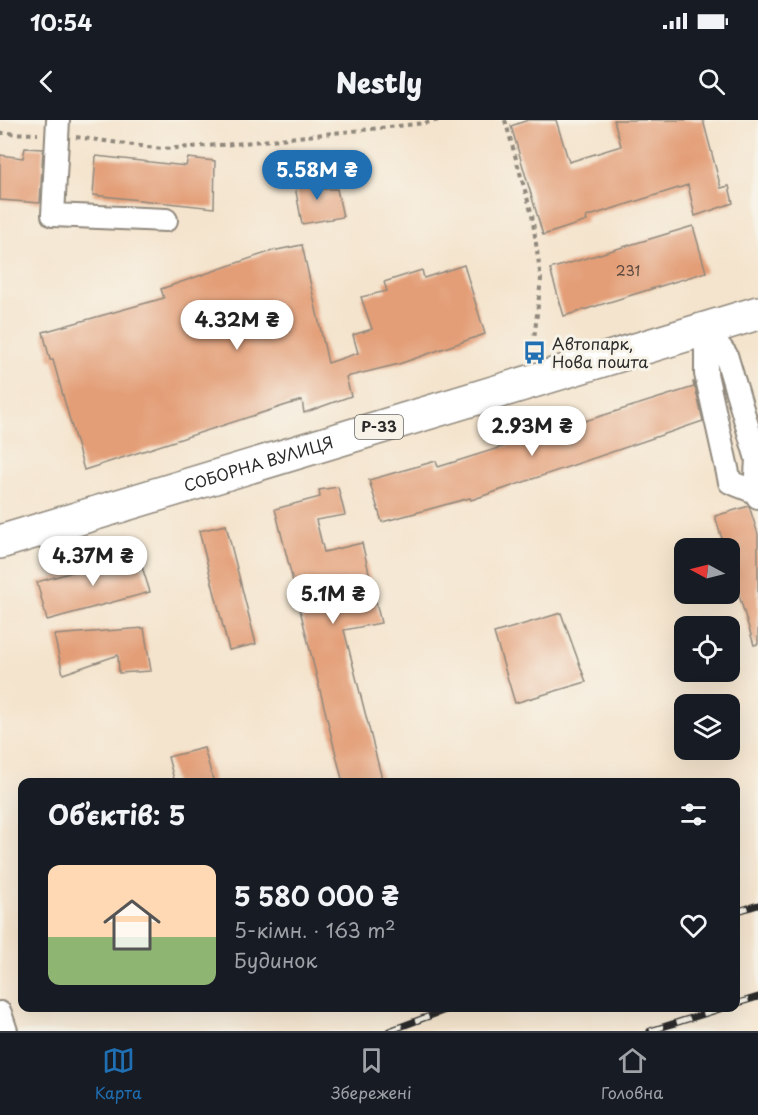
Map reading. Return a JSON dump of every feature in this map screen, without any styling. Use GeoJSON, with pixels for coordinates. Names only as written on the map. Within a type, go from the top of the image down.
{"type":"FeatureCollection","features":[{"type":"Feature","properties":{"kind":"main road","name":"СОБОРНА ВУЛИЦЯ"},"geometry":{"type":"LineString","coordinates":[[0,542],[758,313]]}},
{"type":"Feature","properties":{"kind":"street"},"geometry":{"type":"LineString","coordinates":[[57,127],[53,214],[166,220]]}},
{"type":"Feature","properties":{"kind":"street"},"geometry":{"type":"LineString","coordinates":[[706,330],[726,355],[757,459],[756,494],[730,482],[706,374],[706,330]]}},
{"type":"Feature","properties":{"kind":"street"},"geometry":{"type":"LineString","coordinates":[[0,1013],[6,1031]]}},
{"type":"Feature","properties":{"kind":"path"},"geometry":{"type":"LineString","coordinates":[[0,133],[57,127],[162,148],[234,144],[440,120]]}},
{"type":"Feature","properties":{"kind":"path"},"geometry":{"type":"LineString","coordinates":[[505,120],[532,215],[541,279],[534,340]]}},
{"type":"Feature","properties":{"kind":"building"},"geometry":{"type":"Polygon","coordinates":[[[528,120],[556,120],[569,162],[621,146],[614,120],[703,120],[721,188],[729,186],[733,203],[695,216],[688,185],[586,217],[587,221],[543,235],[511,126],[528,120]]]}},
{"type":"Feature","properties":{"kind":"building"},"geometry":{"type":"Polygon","coordinates":[[[25,148],[43,149],[40,203],[0,200],[0,155],[23,158],[25,148]]]}},
{"type":"Feature","properties":{"kind":"building"},"geometry":{"type":"Polygon","coordinates":[[[96,156],[186,166],[188,158],[215,161],[214,208],[93,195],[96,156]]]}},
{"type":"Feature","properties":{"kind":"building"},"geometry":{"type":"Polygon","coordinates":[[[317,175],[319,189],[337,189],[343,217],[302,224],[294,181],[317,175]]]}},
{"type":"Feature","properties":{"kind":"building"},"geometry":{"type":"Polygon","coordinates":[[[693,226],[706,272],[564,316],[550,269],[693,226]]]}},
{"type":"Feature","properties":{"kind":"building"},"geometry":{"type":"Polygon","coordinates":[[[302,245],[328,363],[358,353],[353,335],[372,329],[361,297],[387,291],[384,282],[422,270],[424,278],[464,265],[485,334],[399,364],[346,377],[351,396],[304,413],[302,400],[84,470],[43,332],[164,298],[161,289],[272,251],[302,245]]]}},
{"type":"Feature","properties":{"kind":"building"},"geometry":{"type":"Polygon","coordinates":[[[693,382],[703,421],[471,500],[470,498],[382,522],[369,480],[436,461],[438,467],[694,387],[693,382]]]}},
{"type":"Feature","properties":{"kind":"building"},"geometry":{"type":"Polygon","coordinates":[[[338,487],[345,515],[316,520],[324,552],[362,543],[381,623],[344,630],[382,778],[342,778],[275,509],[320,497],[319,490],[338,487]]]}},
{"type":"Feature","properties":{"kind":"building"},"geometry":{"type":"Polygon","coordinates":[[[749,506],[758,534],[758,644],[754,645],[740,599],[740,538],[722,538],[715,516],[749,506]]]}},
{"type":"Feature","properties":{"kind":"building"},"geometry":{"type":"Polygon","coordinates":[[[226,525],[256,644],[229,650],[199,531],[226,525]]]}},
{"type":"Feature","properties":{"kind":"building"},"geometry":{"type":"Polygon","coordinates":[[[138,554],[150,592],[47,620],[37,582],[138,554]]]}},
{"type":"Feature","properties":{"kind":"building"},"geometry":{"type":"Polygon","coordinates":[[[561,613],[586,682],[515,703],[494,633],[561,613]]]}},
{"type":"Feature","properties":{"kind":"building"},"geometry":{"type":"Polygon","coordinates":[[[144,628],[151,671],[119,673],[118,655],[63,674],[54,635],[144,628]]]}},
{"type":"Feature","properties":{"kind":"building"},"geometry":{"type":"Polygon","coordinates":[[[204,748],[213,778],[174,778],[168,757],[204,748]]]}},
{"type":"Feature","properties":{"kind":"railway"},"geometry":{"type":"LineString","coordinates":[[740,910],[758,905]]}},
{"type":"Feature","properties":{"kind":"railway"},"geometry":{"type":"LineString","coordinates":[[740,1002],[758,997]]}},
{"type":"Feature","properties":{"kind":"railway"},"geometry":{"type":"LineString","coordinates":[[389,1031],[440,1012]]}},
{"type":"Feature","properties":{"kind":"railway"},"geometry":{"type":"LineString","coordinates":[[650,1031],[710,1012]]}},
{"type":"Feature","properties":{"kind":"place","name":"Автопарк, Нова пошта"},"geometry":{"type":"Point","coordinates":[534,353]}}]}
